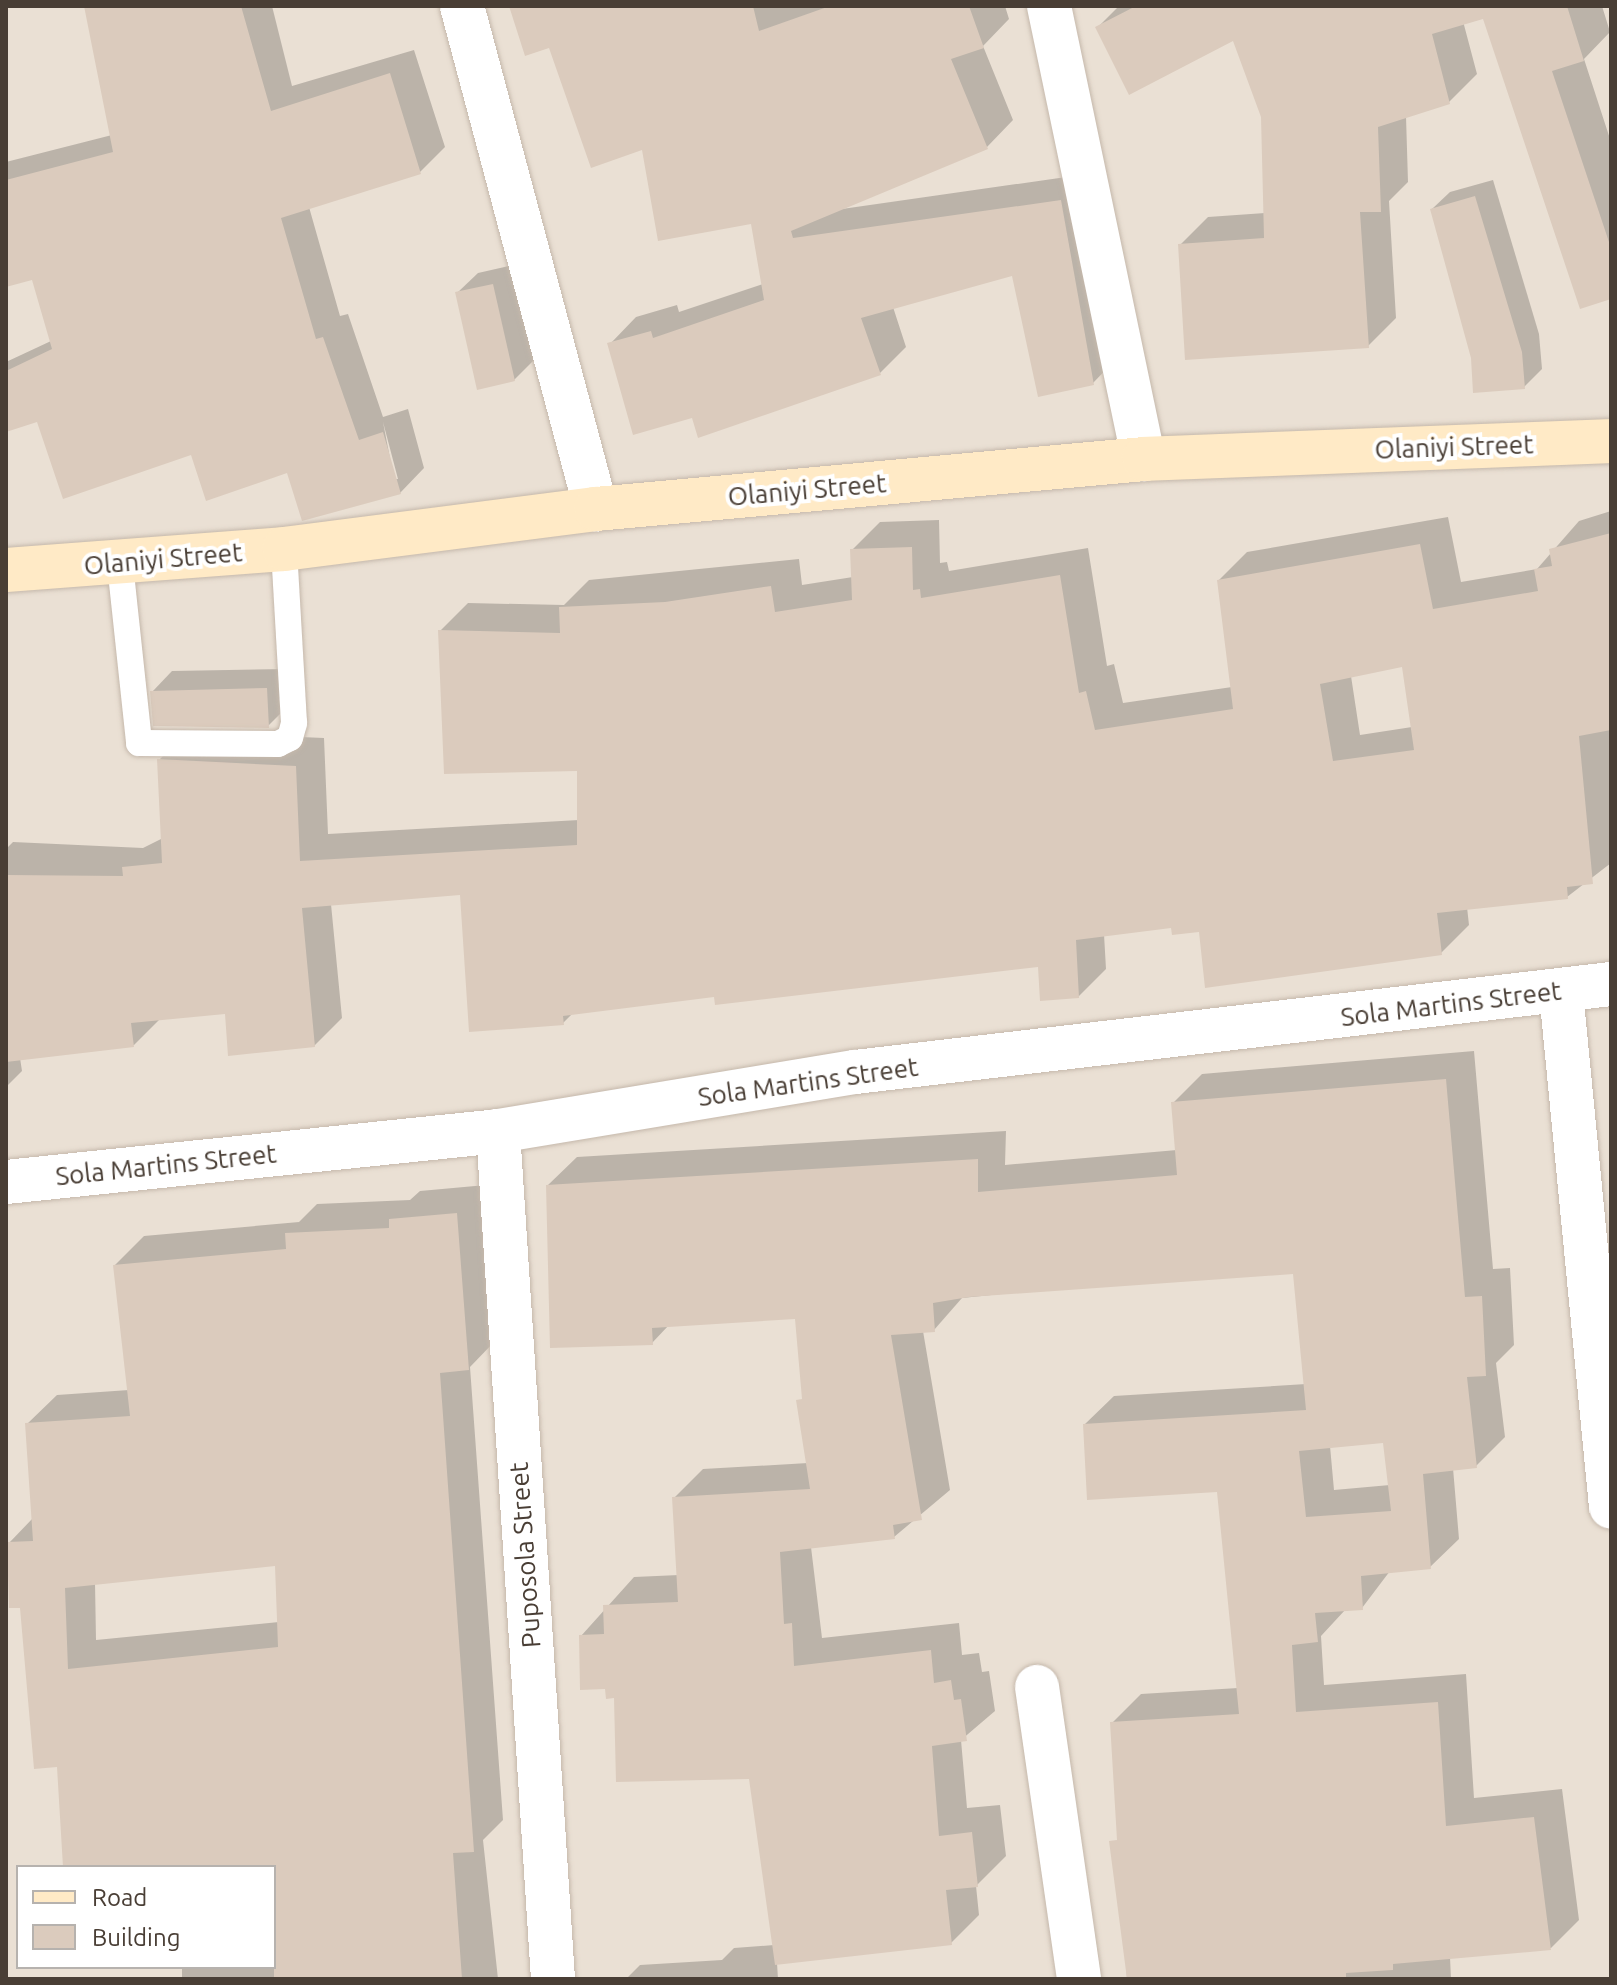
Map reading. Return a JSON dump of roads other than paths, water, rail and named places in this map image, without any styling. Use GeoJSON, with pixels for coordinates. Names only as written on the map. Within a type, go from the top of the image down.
{"type":"FeatureCollection","features":[{"type":"Feature","properties":{"kind":"street"},"geometry":{"type":"LineString","coordinates":[[462,6],[596,509]]}},
{"type":"Feature","properties":{"kind":"street"},"geometry":{"type":"LineString","coordinates":[[1049,6],[1144,459]]}},
{"type":"Feature","properties":{"kind":"street","name":"Olaniyi Street"},"geometry":{"type":"LineString","coordinates":[[6,570],[120,564],[284,549],[596,509],[1144,459],[1611,441]]}},
{"type":"Feature","properties":{"kind":"street","name":"Sola Martins Street"},"geometry":{"type":"LineString","coordinates":[[6,1182],[498,1131],[855,1072],[1611,984]]}},
{"type":"Feature","properties":{"kind":"street"},"geometry":{"type":"LineString","coordinates":[[1561,992],[1611,1507]]}},
{"type":"Feature","properties":{"kind":"street","name":"Puposola Street"},"geometry":{"type":"LineString","coordinates":[[498,1131],[553,1979]]}},
{"type":"Feature","properties":{"kind":"street"},"geometry":{"type":"LineString","coordinates":[[1037,1687],[1079,1979]]}},
{"type":"Feature","properties":{"kind":"lane"},"geometry":{"type":"LineString","coordinates":[[120,564],[139,743],[278,744],[290,738],[294,723],[284,549]]}}]}
